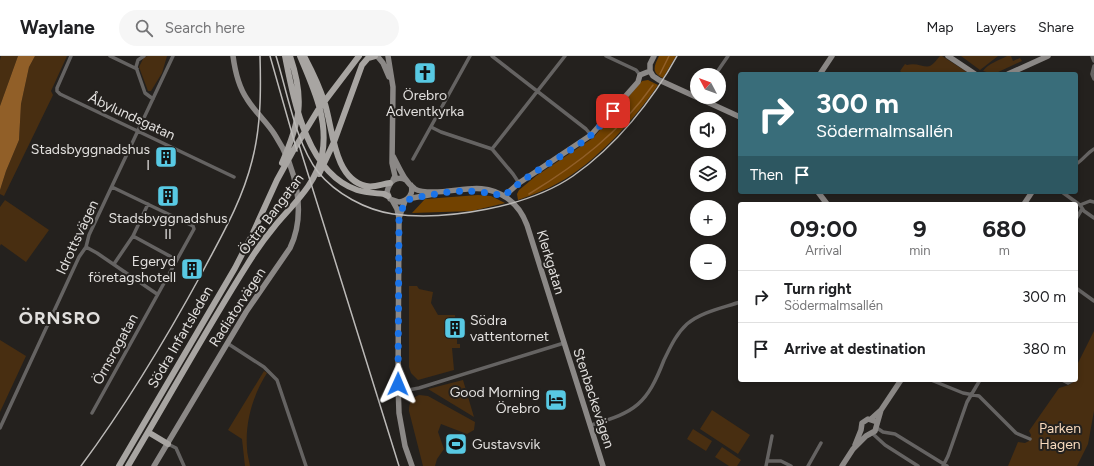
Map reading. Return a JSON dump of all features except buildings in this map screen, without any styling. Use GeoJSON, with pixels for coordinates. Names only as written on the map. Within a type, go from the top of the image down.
{"type":"FeatureCollection","features":[{"type":"Feature","properties":{"kind":"main road"},"geometry":{"type":"LineString","coordinates":[[285,56],[300,120],[309,142],[322,163],[346,185],[357,190],[384,194],[390,198]]}},
{"type":"Feature","properties":{"kind":"main road","name":"Östra Bangatan"},"geometry":{"type":"LineString","coordinates":[[277,180],[299,115],[298,85],[290,56]]}},
{"type":"Feature","properties":{"kind":"main road","name":"Östra Bangatan"},"geometry":{"type":"LineString","coordinates":[[243,272],[265,240],[306,190],[317,170],[323,145],[321,117],[315,93],[300,56]]}},
{"type":"Feature","properties":{"kind":"main road"},"geometry":{"type":"LineString","coordinates":[[304,56],[323,96],[337,153],[344,171],[349,177],[365,186],[376,186],[392,182]]}},
{"type":"Feature","properties":{"kind":"main road"},"geometry":{"type":"LineString","coordinates":[[283,219],[306,194],[320,172],[334,142],[362,65],[368,58],[381,57]]}},
{"type":"Feature","properties":{"kind":"main road"},"geometry":{"type":"LineString","coordinates":[[277,180],[308,125],[357,59]]}},
{"type":"Feature","properties":{"kind":"main road","name":"Södra Infartsleden"},"geometry":{"type":"LineString","coordinates":[[119,466],[235,268],[260,219],[277,180]]}},
{"type":"Feature","properties":{"kind":"main road","name":"Södra Infartsleden"},"geometry":{"type":"LineString","coordinates":[[128,466],[243,272]]}},
{"type":"Feature","properties":{"kind":"main road"},"geometry":{"type":"LineString","coordinates":[[148,432],[168,444]]}},
{"type":"Feature","properties":{"kind":"street","name":"Åbylundsgatan"},"geometry":{"type":"LineString","coordinates":[[71,56],[58,85],[57,91],[60,94],[234,177]]}},
{"type":"Feature","properties":{"kind":"street"},"geometry":{"type":"LineString","coordinates":[[110,56],[137,69]]}},
{"type":"Feature","properties":{"kind":"street"},"geometry":{"type":"LineString","coordinates":[[144,56],[138,60],[137,69],[145,93],[153,99]]}},
{"type":"Feature","properties":{"kind":"street","name":"Idrottsvägen"},"geometry":{"type":"LineString","coordinates":[[0,428],[86,246],[89,235],[173,56]]}},
{"type":"Feature","properties":{"kind":"street","name":"Radiatorvägen"},"geometry":{"type":"LineString","coordinates":[[154,466],[248,308],[284,257],[294,241],[296,234],[299,217],[298,197],[292,171],[285,151],[271,128],[246,98],[238,80],[233,56]]}},
{"type":"Feature","properties":{"kind":"street"},"geometry":{"type":"LineString","coordinates":[[413,159],[470,56]]}},
{"type":"Feature","properties":{"kind":"street"},"geometry":{"type":"LineString","coordinates":[[492,56],[586,129],[591,135]]}},
{"type":"Feature","properties":{"kind":"street"},"geometry":{"type":"LineString","coordinates":[[492,149],[565,56]]}},
{"type":"Feature","properties":{"kind":"street"},"geometry":{"type":"LineString","coordinates":[[606,56],[636,70],[640,75]]}},
{"type":"Feature","properties":{"kind":"street"},"geometry":{"type":"LineString","coordinates":[[654,56],[650,64],[650,71],[654,78],[690,93]]}},
{"type":"Feature","properties":{"kind":"street"},"geometry":{"type":"LineString","coordinates":[[720,68],[728,56]]}},
{"type":"Feature","properties":{"kind":"street"},"geometry":{"type":"LineString","coordinates":[[821,72],[832,56]]}},
{"type":"Feature","properties":{"kind":"street"},"geometry":{"type":"LineString","coordinates":[[948,56],[972,72]]}},
{"type":"Feature","properties":{"kind":"street"},"geometry":{"type":"LineString","coordinates":[[1012,72],[1048,56]]}},
{"type":"Feature","properties":{"kind":"street"},"geometry":{"type":"LineString","coordinates":[[1092,56],[1094,61]]}},
{"type":"Feature","properties":{"kind":"street"},"geometry":{"type":"LineString","coordinates":[[381,57],[389,70],[393,91],[392,163],[395,176],[387,189],[390,198],[397,209],[399,218],[399,413],[402,431],[412,466]]}},
{"type":"Feature","properties":{"kind":"street"},"geometry":{"type":"LineString","coordinates":[[1094,66],[1092,74],[1094,80]]}},
{"type":"Feature","properties":{"kind":"street"},"geometry":{"type":"LineString","coordinates":[[640,75],[650,71]]}},
{"type":"Feature","properties":{"kind":"street"},"geometry":{"type":"LineString","coordinates":[[390,198],[399,202],[443,192],[478,188],[485,188],[499,192],[504,196],[519,184],[591,135],[638,82],[640,75]]}},
{"type":"Feature","properties":{"kind":"street"},"geometry":{"type":"LineString","coordinates":[[714,104],[738,116]]}},
{"type":"Feature","properties":{"kind":"street"},"geometry":{"type":"LineString","coordinates":[[431,127],[440,132],[492,149],[513,174],[519,184]]}},
{"type":"Feature","properties":{"kind":"street"},"geometry":{"type":"LineString","coordinates":[[1078,163],[1083,160],[1086,154],[1094,149]]}},
{"type":"Feature","properties":{"kind":"street"},"geometry":{"type":"LineString","coordinates":[[393,156],[412,192],[406,200],[399,218]]}},
{"type":"Feature","properties":{"kind":"street"},"geometry":{"type":"LineString","coordinates":[[392,182],[399,178],[408,182],[419,190],[443,192]]}},
{"type":"Feature","properties":{"kind":"street"},"geometry":{"type":"LineString","coordinates":[[112,187],[148,204],[133,236],[114,264]]}},
{"type":"Feature","properties":{"kind":"street"},"geometry":{"type":"LineString","coordinates":[[1065,194],[1076,202]]}},
{"type":"Feature","properties":{"kind":"street","name":"Klerkgatan"},"geometry":{"type":"LineString","coordinates":[[504,196],[516,206],[524,218],[564,343]]}},
{"type":"Feature","properties":{"kind":"street"},"geometry":{"type":"LineString","coordinates":[[1094,202],[1090,201],[1080,205],[1082,209],[1094,218]]}},
{"type":"Feature","properties":{"kind":"street","name":"Örnsrogatan"},"geometry":{"type":"LineString","coordinates":[[92,414],[157,294],[193,232],[193,226],[148,204]]}},
{"type":"Feature","properties":{"kind":"street"},"geometry":{"type":"LineString","coordinates":[[1078,216],[1082,209]]}},
{"type":"Feature","properties":{"kind":"street"},"geometry":{"type":"LineString","coordinates":[[133,236],[177,260]]}},
{"type":"Feature","properties":{"kind":"street"},"geometry":{"type":"LineString","coordinates":[[86,246],[157,294]]}},
{"type":"Feature","properties":{"kind":"street"},"geometry":{"type":"LineString","coordinates":[[1078,289],[1094,301]]}},
{"type":"Feature","properties":{"kind":"street"},"geometry":{"type":"LineString","coordinates":[[591,425],[622,414],[637,405],[647,396],[672,344],[687,324],[704,314],[738,303]]}},
{"type":"Feature","properties":{"kind":"street"},"geometry":{"type":"LineString","coordinates":[[227,343],[264,367],[277,380],[306,466]]}},
{"type":"Feature","properties":{"kind":"street","name":"Stenbackevägen"},"geometry":{"type":"LineString","coordinates":[[398,392],[418,388],[564,343],[603,466]]}},
{"type":"Feature","properties":{"kind":"street"},"geometry":{"type":"LineString","coordinates":[[842,466],[853,449],[861,430],[862,423],[865,420],[871,419],[881,410],[900,382]]}},
{"type":"Feature","properties":{"kind":"street"},"geometry":{"type":"LineString","coordinates":[[937,382],[962,393],[979,396],[1016,433],[1030,439]]}},
{"type":"Feature","properties":{"kind":"street"},"geometry":{"type":"LineString","coordinates":[[871,419],[876,427],[883,432],[895,434],[945,465],[967,402],[979,382]]}},
{"type":"Feature","properties":{"kind":"street"},"geometry":{"type":"LineString","coordinates":[[853,449],[866,436],[871,434],[876,427],[881,410]]}},
{"type":"Feature","properties":{"kind":"street"},"geometry":{"type":"LineString","coordinates":[[861,430],[863,433],[871,434],[885,445],[918,466]]}},
{"type":"Feature","properties":{"kind":"street"},"geometry":{"type":"LineString","coordinates":[[766,466],[772,436]]}},
{"type":"Feature","properties":{"kind":"street"},"geometry":{"type":"LineString","coordinates":[[808,466],[821,443]]}},
{"type":"Feature","properties":{"kind":"street"},"geometry":{"type":"LineString","coordinates":[[168,444],[176,448],[184,466]]}},
{"type":"Feature","properties":{"kind":"street"},"geometry":{"type":"LineString","coordinates":[[767,461],[781,461],[791,466]]}},
{"type":"Feature","properties":{"kind":"green space"},"geometry":{"type":"Polygon","coordinates":[[[1,56],[18,56],[0,106],[0,60],[1,56]]]}},
{"type":"Feature","properties":{"kind":"green space"},"geometry":{"type":"Polygon","coordinates":[[[35,56],[67,56],[51,91],[53,95],[4,196],[0,194],[0,190],[19,140],[21,104],[29,67],[35,56]]]}},
{"type":"Feature","properties":{"kind":"green space"},"geometry":{"type":"Polygon","coordinates":[[[167,56],[162,73],[151,91],[148,91],[139,67],[144,57],[167,56]]]}},
{"type":"Feature","properties":{"kind":"green space"},"geometry":{"type":"Polygon","coordinates":[[[940,56],[942,56],[967,72],[900,71],[905,64],[930,66],[940,56]]]}},
{"type":"Feature","properties":{"kind":"green space"},"geometry":{"type":"Polygon","coordinates":[[[961,56],[998,56],[980,70],[961,56]]]}},
{"type":"Feature","properties":{"kind":"green space"},"geometry":{"type":"Polygon","coordinates":[[[1007,56],[1011,56],[1013,61],[1020,58],[1022,61],[998,72],[983,71],[991,64],[1007,56]]]}},
{"type":"Feature","properties":{"kind":"green space"},"geometry":{"type":"Polygon","coordinates":[[[5,200],[49,230],[26,262],[1,244],[0,246],[0,207],[5,200]]]}},
{"type":"Feature","properties":{"kind":"green space"},"geometry":{"type":"Polygon","coordinates":[[[409,286],[417,286],[419,289],[433,292],[431,303],[438,315],[455,315],[455,320],[448,322],[445,328],[449,335],[457,336],[457,344],[460,344],[460,348],[452,348],[454,370],[418,380],[411,373],[409,367],[409,286]]]}},
{"type":"Feature","properties":{"kind":"green space","name":"Parken Hagen"},"geometry":{"type":"Polygon","coordinates":[[[1094,331],[1094,411],[1088,444],[1077,466],[1008,466],[1018,442],[1025,443],[1029,441],[1031,435],[1029,431],[1059,388],[1073,382],[1078,382],[1078,363],[1094,331]]]}},
{"type":"Feature","properties":{"kind":"green space"},"geometry":{"type":"Polygon","coordinates":[[[0,340],[26,356],[0,412],[0,340]]]}},
{"type":"Feature","properties":{"kind":"green space"},"geometry":{"type":"Polygon","coordinates":[[[264,371],[267,373],[254,400],[247,428],[247,452],[250,466],[245,466],[242,439],[228,430],[264,371]]]}},
{"type":"Feature","properties":{"kind":"green space"},"geometry":{"type":"Polygon","coordinates":[[[463,380],[474,417],[428,389],[463,380]]]}},
{"type":"Feature","properties":{"kind":"green space"},"geometry":{"type":"Polygon","coordinates":[[[419,395],[428,396],[475,422],[474,430],[467,434],[441,424],[438,432],[444,449],[437,459],[435,466],[423,466],[409,411],[411,401],[419,395]]]}},
{"type":"Feature","properties":{"kind":"green space"},"geometry":{"type":"Polygon","coordinates":[[[712,410],[750,435],[738,454],[700,429],[712,410]]]}},
{"type":"Feature","properties":{"kind":"green space"},"geometry":{"type":"Polygon","coordinates":[[[693,429],[712,441],[706,451],[687,439],[693,429]]]}},
{"type":"Feature","properties":{"kind":"green space"},"geometry":{"type":"Polygon","coordinates":[[[722,447],[741,460],[737,466],[729,466],[715,457],[722,447]]]}},
{"type":"Feature","properties":{"kind":"shaded area"},"geometry":{"type":"Polygon","coordinates":[[[18,56],[35,56],[29,67],[21,104],[19,140],[0,190],[0,106],[18,56]]]}},
{"type":"Feature","properties":{"kind":"shaded area"},"geometry":{"type":"Polygon","coordinates":[[[659,56],[676,56],[663,78],[655,71],[659,56]]]}},
{"type":"Feature","properties":{"kind":"shaded area"},"geometry":{"type":"Polygon","coordinates":[[[648,80],[658,85],[626,126],[599,153],[572,175],[544,190],[518,200],[517,194],[519,190],[536,176],[593,138],[642,81],[648,80]]]}},
{"type":"Feature","properties":{"kind":"shaded area"},"geometry":{"type":"Polygon","coordinates":[[[478,195],[491,196],[505,203],[472,211],[412,213],[425,199],[478,195]]]}},
{"type":"Feature","properties":{"kind":"waterway"},"geometry":{"type":"LineString","coordinates":[[660,74],[669,56]]}},
{"type":"Feature","properties":{"kind":"waterway"},"geometry":{"type":"LineString","coordinates":[[529,194],[581,159],[612,133],[653,85]]}},
{"type":"Feature","properties":{"kind":"railway"},"geometry":{"type":"LineString","coordinates":[[81,466],[130,395],[175,321],[203,271],[237,204],[248,176],[255,148],[259,122],[260,56]]}},
{"type":"Feature","properties":{"kind":"railway"},"geometry":{"type":"LineString","coordinates":[[270,56],[297,151]]}},
{"type":"Feature","properties":{"kind":"railway"},"geometry":{"type":"LineString","coordinates":[[276,56],[298,132],[310,160],[318,172],[325,180],[343,194],[362,205],[383,212],[414,216],[462,213],[486,209],[533,196],[555,187],[589,164],[632,122],[657,89],[677,56]]}},
{"type":"Feature","properties":{"kind":"railway"},"geometry":{"type":"LineString","coordinates":[[299,145],[399,466]]}},
{"type":"Feature","properties":{"kind":"place","name":"Örebro Adventkyrka"},"geometry":{"type":"Point","coordinates":[425,73]}},
{"type":"Feature","properties":{"kind":"place","name":"Stadsbyggnadshus I"},"geometry":{"type":"Point","coordinates":[166,157]}},
{"type":"Feature","properties":{"kind":"place","name":"Stadsbyggnadshus II"},"geometry":{"type":"Point","coordinates":[168,196]}},
{"type":"Feature","properties":{"kind":"place","name":"Egeryd företagshotell"},"geometry":{"type":"Point","coordinates":[192,269]}},
{"type":"Feature","properties":{"kind":"place","name":"Södra vattentornet"},"geometry":{"type":"Point","coordinates":[455,328]}},
{"type":"Feature","properties":{"kind":"place","name":"Good Morning Örebro"},"geometry":{"type":"Point","coordinates":[556,400]}},
{"type":"Feature","properties":{"kind":"place","name":"Gustavsvik"},"geometry":{"type":"Point","coordinates":[456,444]}},
{"type":"Feature","properties":{"kind":"district","name":"ÖRNSRO"},"geometry":{"type":"Point","coordinates":[60,318]}},
{"type":"Feature","properties":{"kind":"route"},"geometry":{"type":"LineString","coordinates":[[398,384],[399,218],[405,201],[443,192],[465,190],[504,196],[519,184],[584,140],[596,130],[613,111]]}}]}
